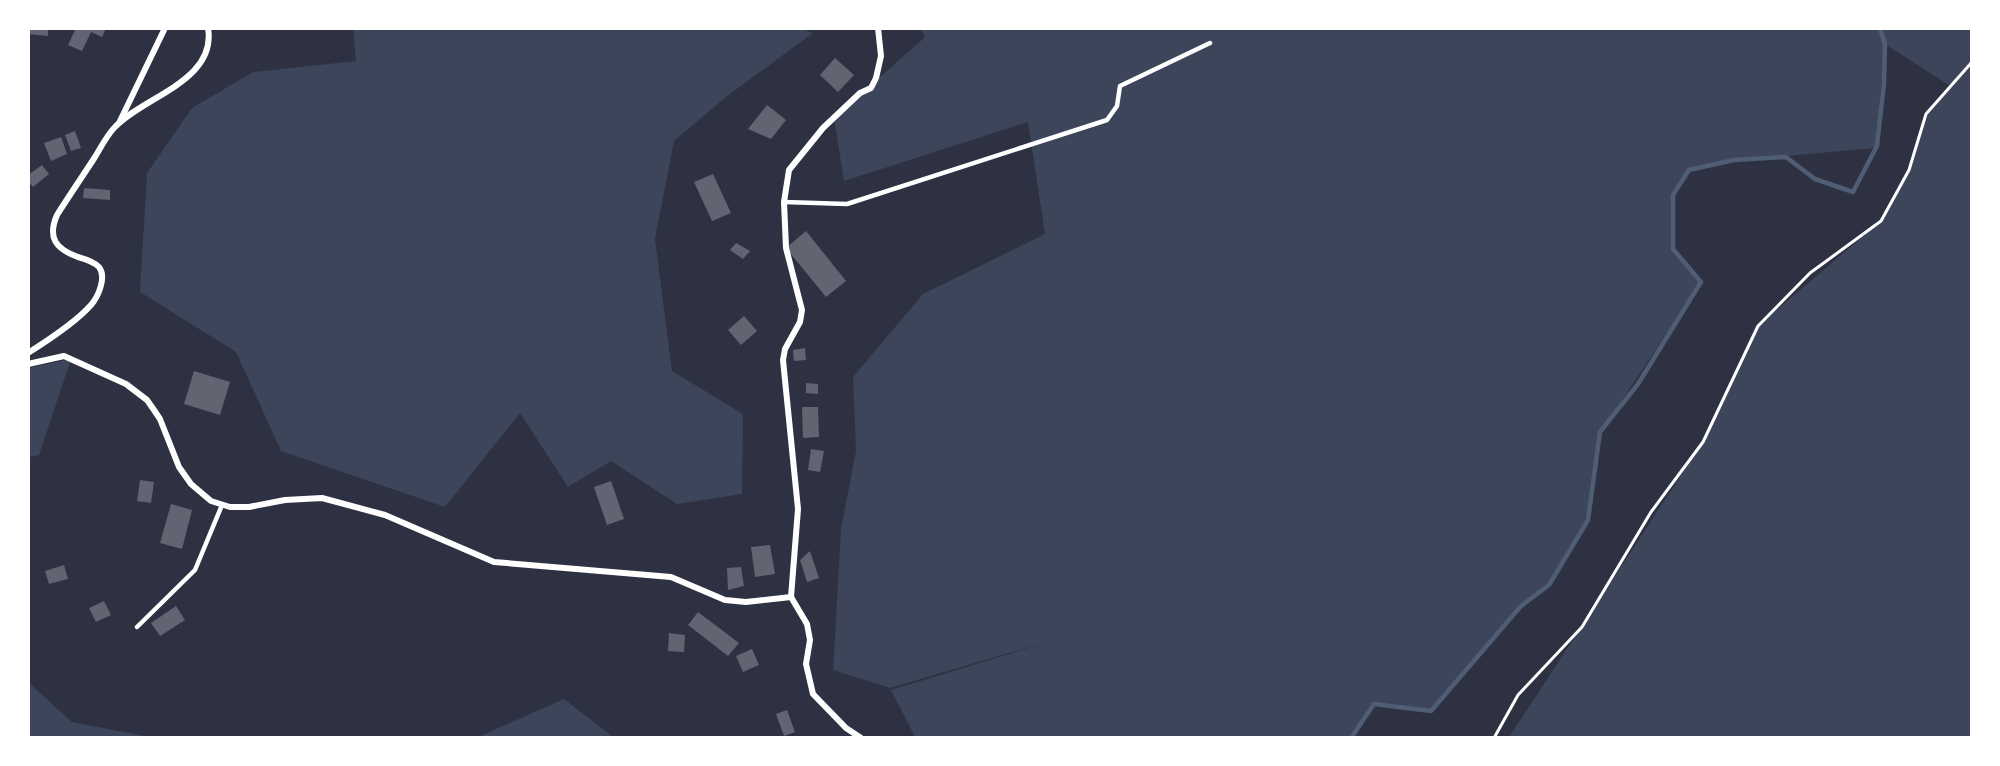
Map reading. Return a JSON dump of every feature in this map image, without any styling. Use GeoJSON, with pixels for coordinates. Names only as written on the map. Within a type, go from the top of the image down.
{"type":"FeatureCollection","features":[{"type":"Feature","properties":{"kind":"street"},"geometry":{"type":"LineString","coordinates":[[120,122],[165,28]]}},
{"type":"Feature","properties":{"kind":"street"},"geometry":{"type":"LineString","coordinates":[[28,353],[51,339],[92,304],[100,287],[102,276],[100,268],[93,262],[61,248],[52,237],[57,215],[113,129],[200,66],[210,38],[208,28]]}},
{"type":"Feature","properties":{"kind":"street"},"geometry":{"type":"LineString","coordinates":[[861,738],[846,728],[813,694],[806,664],[810,640],[807,624],[791,597],[798,509],[783,360],[784,349],[800,322],[802,310],[786,248],[784,202],[789,170],[823,128],[860,93],[871,88],[881,56],[878,28]]}},
{"type":"Feature","properties":{"kind":"street"},"geometry":{"type":"LineString","coordinates":[[28,364],[64,356],[126,384],[147,400],[160,419],[179,466],[191,484],[211,501],[222,505],[249,507],[285,500],[322,498],[385,515],[494,562],[670,578],[725,600],[746,602],[791,597]]}},
{"type":"Feature","properties":{"kind":"lane"},"geometry":{"type":"LineString","coordinates":[[784,202],[847,204],[1107,120],[1117,106],[1120,86],[1210,43]]}},
{"type":"Feature","properties":{"kind":"lane"},"geometry":{"type":"LineString","coordinates":[[137,627],[195,570],[222,505]]}},
{"type":"Feature","properties":{"kind":"path"},"geometry":{"type":"LineString","coordinates":[[1494,738],[1518,695],[1582,627],[1651,512],[1703,442],[1758,326],[1810,273],[1881,221],[1909,172],[1926,114],[1971,62]]}},
{"type":"Feature","properties":{"kind":"shaded area"},"geometry":{"type":"Polygon","coordinates":[[[798,28],[813,33],[726,97],[674,141],[655,239],[672,371],[743,414],[742,494],[677,504],[611,461],[568,487],[520,413],[445,507],[281,451],[236,352],[140,292],[147,173],[192,108],[253,72],[356,61],[353,29],[798,28]]]}},
{"type":"Feature","properties":{"kind":"shaded area"},"geometry":{"type":"Polygon","coordinates":[[[921,29],[1971,29],[1971,737],[1509,737],[1703,442],[1759,325],[1881,221],[1909,172],[1926,117],[1950,86],[1885,44],[1876,148],[1729,161],[1689,171],[1673,195],[1675,251],[1701,282],[1599,435],[1589,515],[1549,585],[1532,597],[1478,654],[1432,709],[1374,704],[1351,737],[915,737],[891,690],[1061,638],[890,688],[833,670],[841,529],[856,451],[853,377],[923,294],[1045,234],[1028,122],[844,181],[834,118],[925,37],[921,29]]]}},
{"type":"Feature","properties":{"kind":"shaded area"},"geometry":{"type":"Polygon","coordinates":[[[71,359],[39,455],[29,457],[28,368],[71,359]]]}},
{"type":"Feature","properties":{"kind":"shaded area"},"geometry":{"type":"Polygon","coordinates":[[[28,682],[72,722],[150,737],[29,737],[28,682]]]}},
{"type":"Feature","properties":{"kind":"shaded area"},"geometry":{"type":"Polygon","coordinates":[[[564,699],[613,737],[478,737],[564,699]]]}},
{"type":"Feature","properties":{"kind":"building"},"geometry":{"type":"Polygon","coordinates":[[[28,28],[48,28],[48,36],[28,34],[28,28]]]}},
{"type":"Feature","properties":{"kind":"building"},"geometry":{"type":"Polygon","coordinates":[[[76,28],[106,28],[102,37],[91,32],[82,51],[68,45],[76,28]]]}},
{"type":"Feature","properties":{"kind":"building"},"geometry":{"type":"Polygon","coordinates":[[[835,58],[854,75],[838,92],[820,75],[835,58]]]}},
{"type":"Feature","properties":{"kind":"building"},"geometry":{"type":"Polygon","coordinates":[[[767,105],[786,120],[771,139],[748,129],[767,105]]]}},
{"type":"Feature","properties":{"kind":"building"},"geometry":{"type":"Polygon","coordinates":[[[75,131],[81,148],[71,151],[65,135],[75,131]]]}},
{"type":"Feature","properties":{"kind":"building"},"geometry":{"type":"Polygon","coordinates":[[[61,137],[67,154],[51,161],[44,143],[61,137]]]}},
{"type":"Feature","properties":{"kind":"building"},"geometry":{"type":"Polygon","coordinates":[[[42,165],[49,174],[33,187],[28,181],[28,175],[42,165]]]}},
{"type":"Feature","properties":{"kind":"building"},"geometry":{"type":"Polygon","coordinates":[[[713,174],[731,213],[712,221],[694,182],[713,174]]]}},
{"type":"Feature","properties":{"kind":"building"},"geometry":{"type":"Polygon","coordinates":[[[84,188],[110,190],[110,200],[83,198],[84,188]]]}},
{"type":"Feature","properties":{"kind":"building"},"geometry":{"type":"Polygon","coordinates":[[[806,231],[846,281],[826,297],[786,248],[806,231]]]}},
{"type":"Feature","properties":{"kind":"building"},"geometry":{"type":"Polygon","coordinates":[[[736,243],[750,251],[743,259],[730,250],[736,243]]]}},
{"type":"Feature","properties":{"kind":"building"},"geometry":{"type":"Polygon","coordinates":[[[744,316],[757,331],[741,345],[728,330],[744,316]]]}},
{"type":"Feature","properties":{"kind":"building"},"geometry":{"type":"Polygon","coordinates":[[[805,348],[806,360],[794,361],[793,350],[805,348]]]}},
{"type":"Feature","properties":{"kind":"building"},"geometry":{"type":"Polygon","coordinates":[[[194,371],[230,382],[220,415],[184,404],[194,371]]]}},
{"type":"Feature","properties":{"kind":"building"},"geometry":{"type":"Polygon","coordinates":[[[806,383],[818,384],[818,394],[806,393],[806,383]]]}},
{"type":"Feature","properties":{"kind":"building"},"geometry":{"type":"Polygon","coordinates":[[[802,407],[818,407],[819,437],[803,438],[802,407]]]}},
{"type":"Feature","properties":{"kind":"building"},"geometry":{"type":"Polygon","coordinates":[[[811,449],[824,451],[820,472],[808,470],[811,449]]]}},
{"type":"Feature","properties":{"kind":"building"},"geometry":{"type":"Polygon","coordinates":[[[140,480],[154,482],[151,503],[137,501],[140,480]]]}},
{"type":"Feature","properties":{"kind":"building"},"geometry":{"type":"Polygon","coordinates":[[[611,481],[624,519],[607,525],[594,487],[611,481]]]}},
{"type":"Feature","properties":{"kind":"building"},"geometry":{"type":"Polygon","coordinates":[[[171,504],[192,510],[182,549],[160,543],[171,504]]]}},
{"type":"Feature","properties":{"kind":"building"},"geometry":{"type":"Polygon","coordinates":[[[770,545],[775,574],[755,577],[751,547],[770,545]]]}},
{"type":"Feature","properties":{"kind":"building"},"geometry":{"type":"Polygon","coordinates":[[[810,551],[819,578],[807,582],[800,560],[810,551]]]}},
{"type":"Feature","properties":{"kind":"building"},"geometry":{"type":"Polygon","coordinates":[[[64,565],[68,579],[49,584],[45,571],[64,565]]]}},
{"type":"Feature","properties":{"kind":"building"},"geometry":{"type":"Polygon","coordinates":[[[741,567],[744,586],[728,590],[727,568],[741,567]]]}},
{"type":"Feature","properties":{"kind":"building"},"geometry":{"type":"Polygon","coordinates":[[[104,601],[111,615],[96,622],[89,608],[104,601]]]}},
{"type":"Feature","properties":{"kind":"building"},"geometry":{"type":"Polygon","coordinates":[[[176,606],[185,620],[160,636],[151,623],[176,606]]]}},
{"type":"Feature","properties":{"kind":"building"},"geometry":{"type":"Polygon","coordinates":[[[698,612],[739,643],[728,656],[688,625],[698,612]]]}},
{"type":"Feature","properties":{"kind":"building"},"geometry":{"type":"Polygon","coordinates":[[[669,633],[685,635],[684,652],[668,651],[669,633]]]}},
{"type":"Feature","properties":{"kind":"building"},"geometry":{"type":"Polygon","coordinates":[[[752,649],[759,665],[743,672],[736,656],[752,649]]]}},
{"type":"Feature","properties":{"kind":"building"},"geometry":{"type":"Polygon","coordinates":[[[787,710],[795,732],[784,736],[776,714],[787,710]]]}},
{"type":"Feature","properties":{"kind":"waterway"},"geometry":{"type":"LineString","coordinates":[[1351,738],[1374,704],[1431,711],[1521,606],[1549,585],[1588,520],[1600,432],[1638,384],[1701,282],[1673,249],[1673,195],[1689,170],[1734,160],[1786,157],[1815,179],[1853,192],[1877,146],[1884,83],[1885,44],[1880,28]]}}]}
